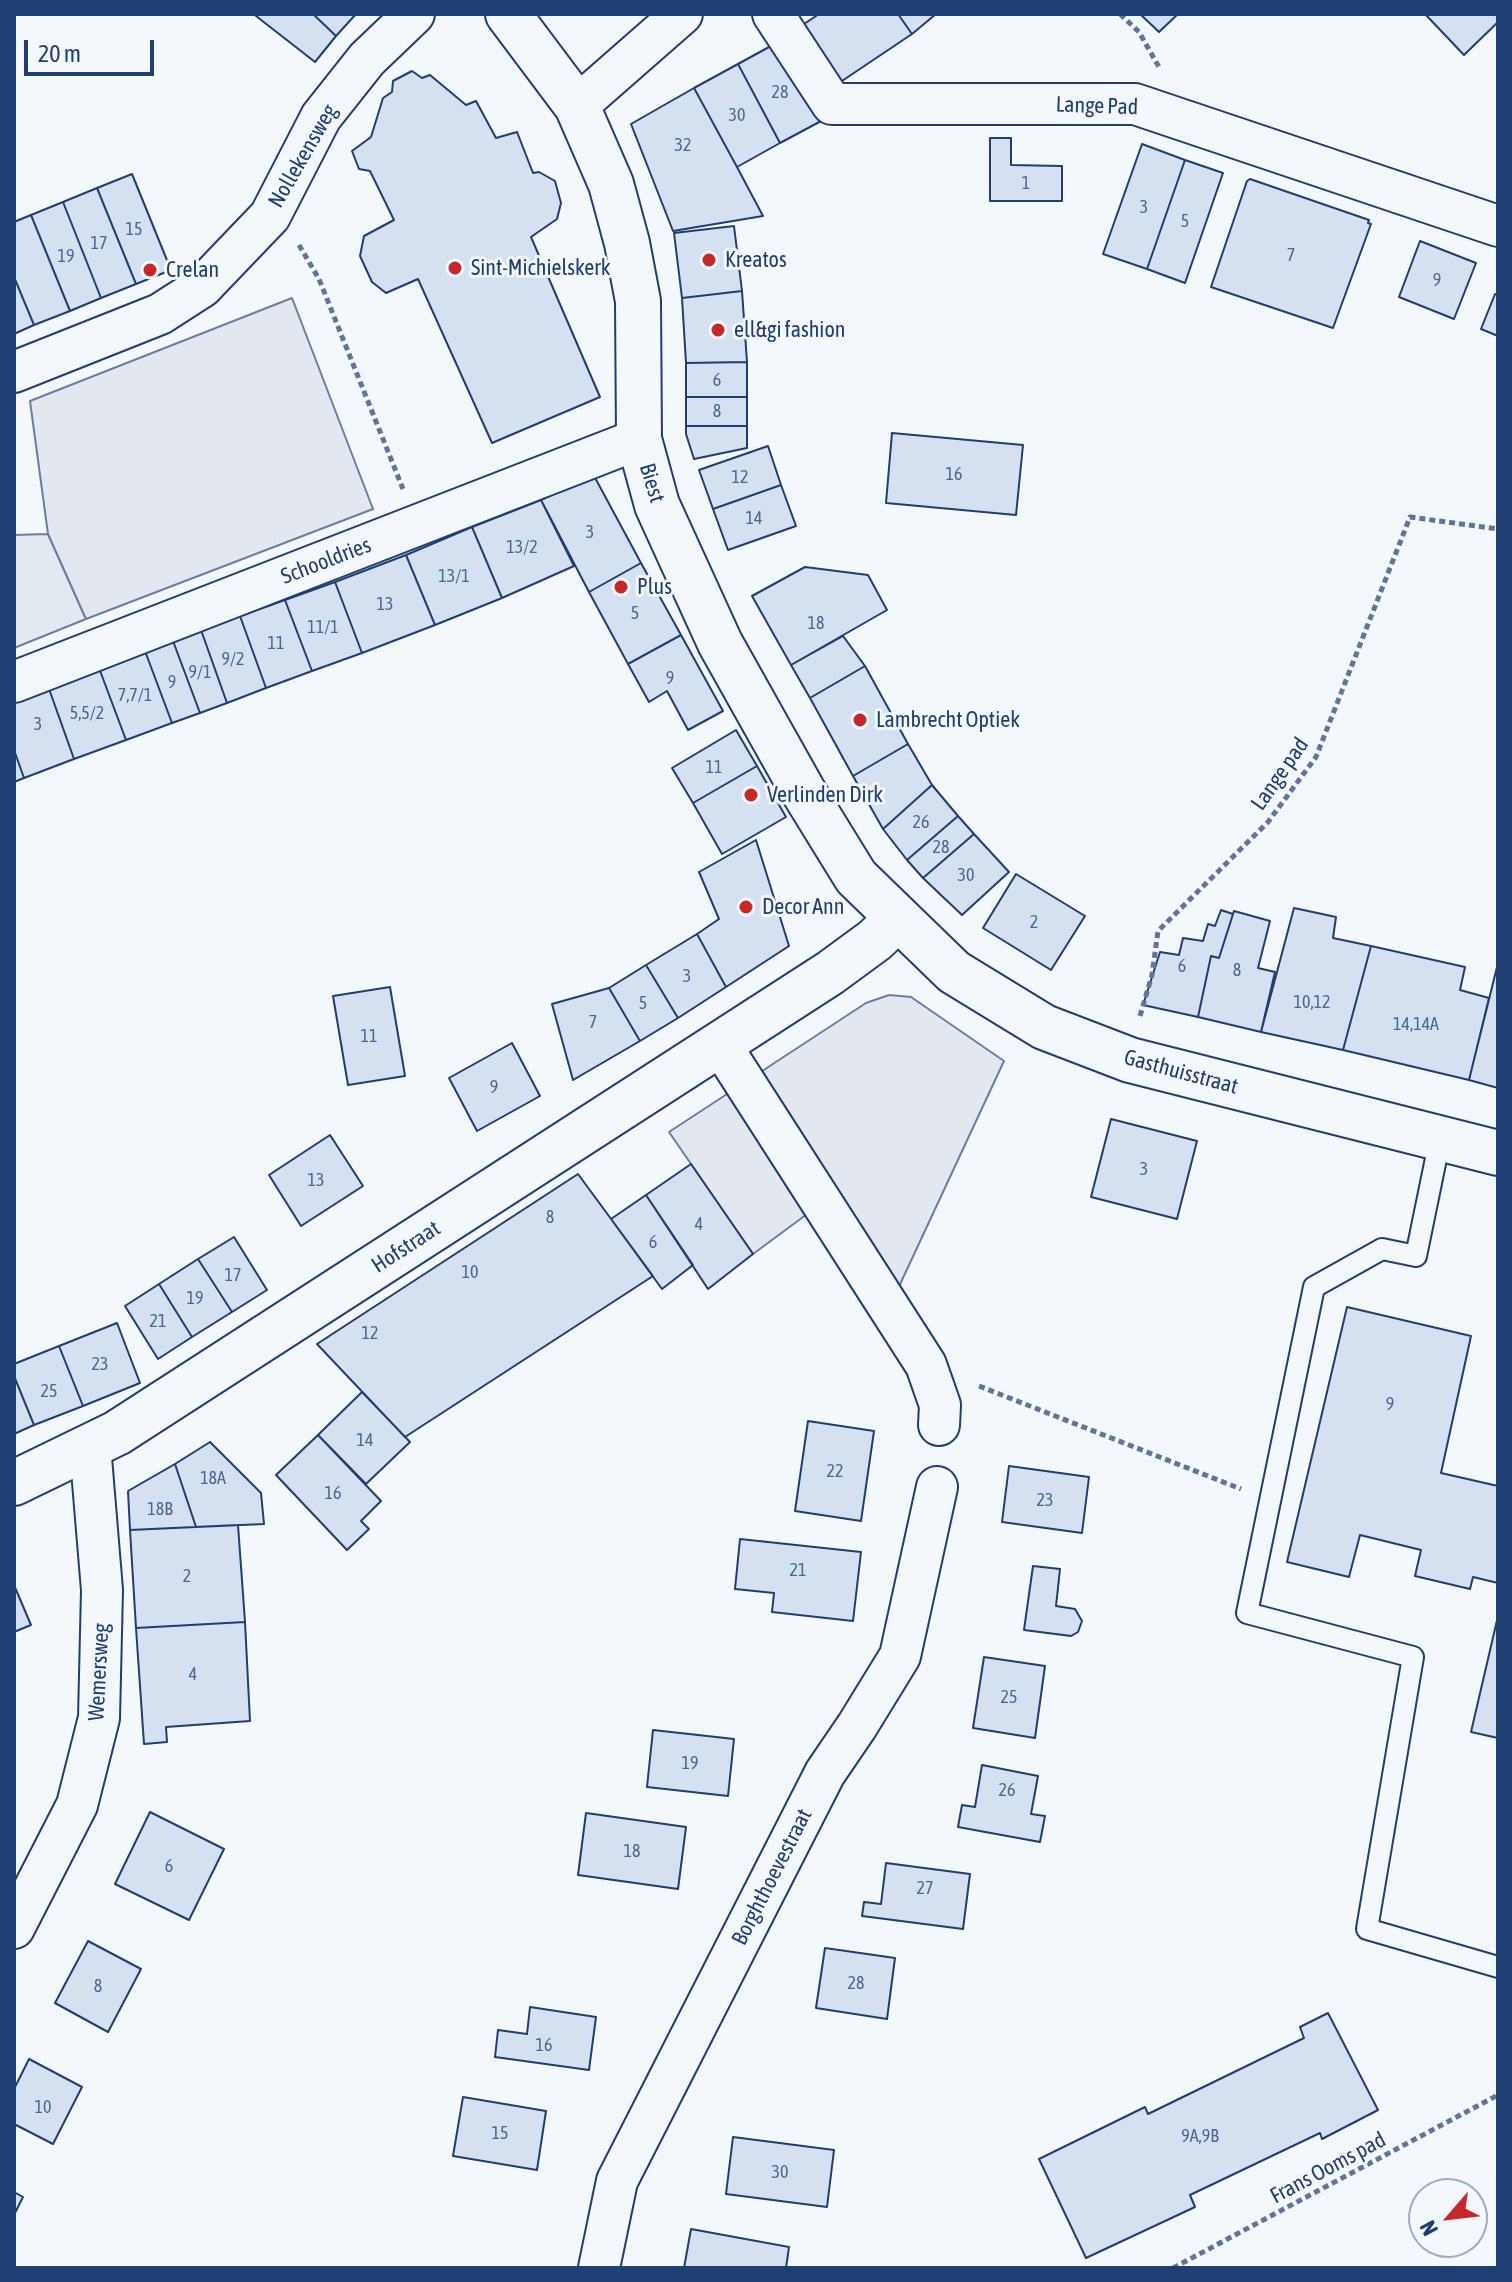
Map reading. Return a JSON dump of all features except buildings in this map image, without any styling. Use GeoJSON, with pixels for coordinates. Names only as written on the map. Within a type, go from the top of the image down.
{"type":"FeatureCollection","features":[{"type":"Feature","properties":{"kind":"main road","name":"Biest"},"geometry":{"type":"LineString","coordinates":[[508,14],[577,106],[611,184],[638,301],[639,439],[657,505],[720,643],[803,791],[856,877],[897,919]]}},
{"type":"Feature","properties":{"kind":"main road","name":"Hofstraat"},"geometry":{"type":"LineString","coordinates":[[14,1483],[117,1433],[830,973],[875,940],[897,919]]}},
{"type":"Feature","properties":{"kind":"main road","name":"Gasthuisstraat"},"geometry":{"type":"LineString","coordinates":[[897,919],[954,972],[1044,1027],[1130,1060],[1498,1153]]}},
{"type":"Feature","properties":{"kind":"street","name":"Nollekensweg"},"geometry":{"type":"LineString","coordinates":[[14,372],[160,314],[202,287],[270,216],[321,117],[367,59],[414,14]]}},
{"type":"Feature","properties":{"kind":"street"},"geometry":{"type":"LineString","coordinates":[[577,106],[682,14]]}},
{"type":"Feature","properties":{"kind":"street","name":"Lange Pad"},"geometry":{"type":"LineString","coordinates":[[773,14],[832,104],[1135,104],[1498,226]]}},
{"type":"Feature","properties":{"kind":"street","name":"Schooldries"},"geometry":{"type":"LineString","coordinates":[[14,682],[639,439]]}},
{"type":"Feature","properties":{"kind":"street"},"geometry":{"type":"LineString","coordinates":[[720,1044],[926,1365],[940,1405],[939,1425]]}},
{"type":"Feature","properties":{"kind":"street","name":"Wemersweg"},"geometry":{"type":"LineString","coordinates":[[14,1928],[77,1805],[99,1718],[102,1590],[90,1446]]}},
{"type":"Feature","properties":{"kind":"street","name":"Borghthoevestraat"},"geometry":{"type":"LineString","coordinates":[[599,2268],[617,2181],[825,1773],[900,1656],[937,1487]]}},
{"type":"Feature","properties":{"kind":"lane"},"geometry":{"type":"LineString","coordinates":[[1440,1139],[1416,1256],[1382,1249],[1314,1287],[1247,1613],[1413,1657],[1367,1929],[1498,1967]]}},
{"type":"Feature","properties":{"kind":"path"},"geometry":{"type":"LineString","coordinates":[[270,216],[303,250],[319,279],[417,525]]}},
{"type":"Feature","properties":{"kind":"path","name":"Lange pad"},"geometry":{"type":"LineString","coordinates":[[1130,1060],[1152,975],[1158,931],[1268,822],[1316,757],[1410,517],[1498,529]]}},
{"type":"Feature","properties":{"kind":"path"},"geometry":{"type":"LineString","coordinates":[[926,1365],[1270,1500]]}},
{"type":"Feature","properties":{"kind":"path","name":"Frans Ooms pad"},"geometry":{"type":"LineString","coordinates":[[1173,2268],[1498,2095]]}},
{"type":"Feature","properties":{"kind":"shaded area"},"geometry":{"type":"Polygon","coordinates":[[[292,298],[373,509],[86,619],[48,534],[30,401],[292,298]]]}},
{"type":"Feature","properties":{"kind":"shaded area"},"geometry":{"type":"Polygon","coordinates":[[[48,534],[86,619],[14,648],[14,535],[48,534]]]}},
{"type":"Feature","properties":{"kind":"shaded area"},"geometry":{"type":"Polygon","coordinates":[[[889,995],[911,997],[1004,1061],[889,1308],[822,1203],[753,1254],[669,1132],[866,1003],[889,995]]]}},
{"type":"Feature","properties":{"kind":"place","name":"Kreatos"},"geometry":{"type":"Point","coordinates":[709,260]}},
{"type":"Feature","properties":{"kind":"place","name":"Sint-Michielskerk"},"geometry":{"type":"Point","coordinates":[455,268]}},
{"type":"Feature","properties":{"kind":"place","name":"Crelan"},"geometry":{"type":"Point","coordinates":[150,270]}},
{"type":"Feature","properties":{"kind":"place","name":"ell&gi fashion"},"geometry":{"type":"Point","coordinates":[718,330]}},
{"type":"Feature","properties":{"kind":"place","name":"Plus"},"geometry":{"type":"Point","coordinates":[621,587]}},
{"type":"Feature","properties":{"kind":"place","name":"Lambrecht Optiek"},"geometry":{"type":"Point","coordinates":[860,720]}},
{"type":"Feature","properties":{"kind":"place","name":"Verlinden Dirk"},"geometry":{"type":"Point","coordinates":[751,795]}},
{"type":"Feature","properties":{"kind":"place","name":"Decor Ann"},"geometry":{"type":"Point","coordinates":[746,907]}}]}
